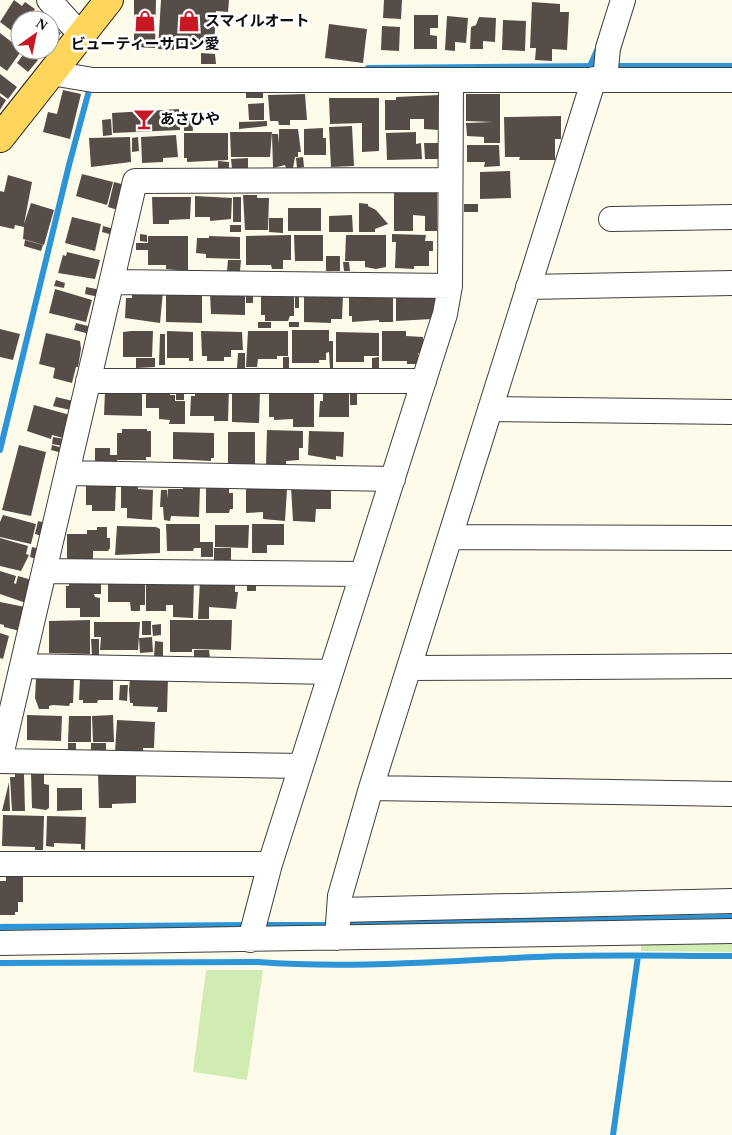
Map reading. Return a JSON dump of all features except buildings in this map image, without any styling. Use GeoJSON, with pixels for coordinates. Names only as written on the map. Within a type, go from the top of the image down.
{"type":"FeatureCollection","features":[{"type":"Feature","properties":{"kind":"main road"},"geometry":{"type":"LineString","coordinates":[[0,138],[109,0]]}},
{"type":"Feature","properties":{"kind":"street"},"geometry":{"type":"LineString","coordinates":[[49,0],[81,35]]}},
{"type":"Feature","properties":{"kind":"street"},"geometry":{"type":"LineString","coordinates":[[338,924],[340,896],[371,788],[528,287],[603,73],[608,48],[623,0]]}},
{"type":"Feature","properties":{"kind":"street"},"geometry":{"type":"LineString","coordinates":[[51,72],[93,80],[451,80],[603,73],[732,80]]}},
{"type":"Feature","properties":{"kind":"street"},"geometry":{"type":"LineString","coordinates":[[253,930],[270,864],[445,314],[450,286],[451,80]]}},
{"type":"Feature","properties":{"kind":"street"},"geometry":{"type":"LineString","coordinates":[[301,766],[0,761],[135,181],[450,180]]}},
{"type":"Feature","properties":{"kind":"street"},"geometry":{"type":"LineString","coordinates":[[611,219],[732,217]]}},
{"type":"Feature","properties":{"kind":"street"},"geometry":{"type":"LineString","coordinates":[[112,282],[450,286]]}},
{"type":"Feature","properties":{"kind":"street"},"geometry":{"type":"LineString","coordinates":[[528,287],[732,283]]}},
{"type":"Feature","properties":{"kind":"street"},"geometry":{"type":"LineString","coordinates":[[88,381],[424,381]]}},
{"type":"Feature","properties":{"kind":"street"},"geometry":{"type":"LineString","coordinates":[[490,409],[732,412]]}},
{"type":"Feature","properties":{"kind":"street"},"geometry":{"type":"LineString","coordinates":[[67,474],[392,479]]}},
{"type":"Feature","properties":{"kind":"street"},"geometry":{"type":"LineString","coordinates":[[450,537],[732,538]]}},
{"type":"Feature","properties":{"kind":"street"},"geometry":{"type":"LineString","coordinates":[[44,571],[362,574]]}},
{"type":"Feature","properties":{"kind":"street"},"geometry":{"type":"LineString","coordinates":[[22,666],[331,672]]}},
{"type":"Feature","properties":{"kind":"street"},"geometry":{"type":"LineString","coordinates":[[410,668],[732,666]]}},
{"type":"Feature","properties":{"kind":"street"},"geometry":{"type":"LineString","coordinates":[[371,788],[732,794]]}},
{"type":"Feature","properties":{"kind":"street"},"geometry":{"type":"LineString","coordinates":[[0,864],[270,864]]}},
{"type":"Feature","properties":{"kind":"street"},"geometry":{"type":"LineString","coordinates":[[0,943],[253,930],[732,901]]}},
{"type":"Feature","properties":{"kind":"street"},"geometry":{"type":"LineString","coordinates":[[338,924],[732,931]]}},
{"type":"Feature","properties":{"kind":"green space"},"geometry":{"type":"Polygon","coordinates":[[[732,941],[732,952],[641,951],[641,942],[732,941]]]}},
{"type":"Feature","properties":{"kind":"green space"},"geometry":{"type":"Polygon","coordinates":[[[206,970],[263,970],[247,1080],[193,1072],[206,970]]]}},
{"type":"Feature","properties":{"kind":"waterway"},"geometry":{"type":"LineString","coordinates":[[590,66],[599,46]]}},
{"type":"Feature","properties":{"kind":"waterway"},"geometry":{"type":"LineString","coordinates":[[368,68],[601,66]]}},
{"type":"Feature","properties":{"kind":"waterway"},"geometry":{"type":"LineString","coordinates":[[611,66],[732,66]]}},
{"type":"Feature","properties":{"kind":"waterway"},"geometry":{"type":"LineString","coordinates":[[0,450],[88,94]]}},
{"type":"Feature","properties":{"kind":"waterway"},"geometry":{"type":"LineString","coordinates":[[343,925],[732,917]]}},
{"type":"Feature","properties":{"kind":"waterway"},"geometry":{"type":"LineString","coordinates":[[0,927],[248,925]]}},
{"type":"Feature","properties":{"kind":"waterway"},"geometry":{"type":"LineString","coordinates":[[258,925],[333,925]]}},
{"type":"Feature","properties":{"kind":"waterway"},"geometry":{"type":"LineString","coordinates":[[0,963],[258,962],[362,965],[559,956],[732,956]]}},
{"type":"Feature","properties":{"kind":"waterway"},"geometry":{"type":"LineString","coordinates":[[613,1135],[638,956]]}},
{"type":"Feature","properties":{"kind":"place","name":"ビューティーサロン愛"},"geometry":{"type":"Point","coordinates":[145,21]}},
{"type":"Feature","properties":{"kind":"place","name":"スマイルオート"},"geometry":{"type":"Point","coordinates":[189,21]}},
{"type":"Feature","properties":{"kind":"place","name":"あさひや"},"geometry":{"type":"Point","coordinates":[144,119]}}]}
